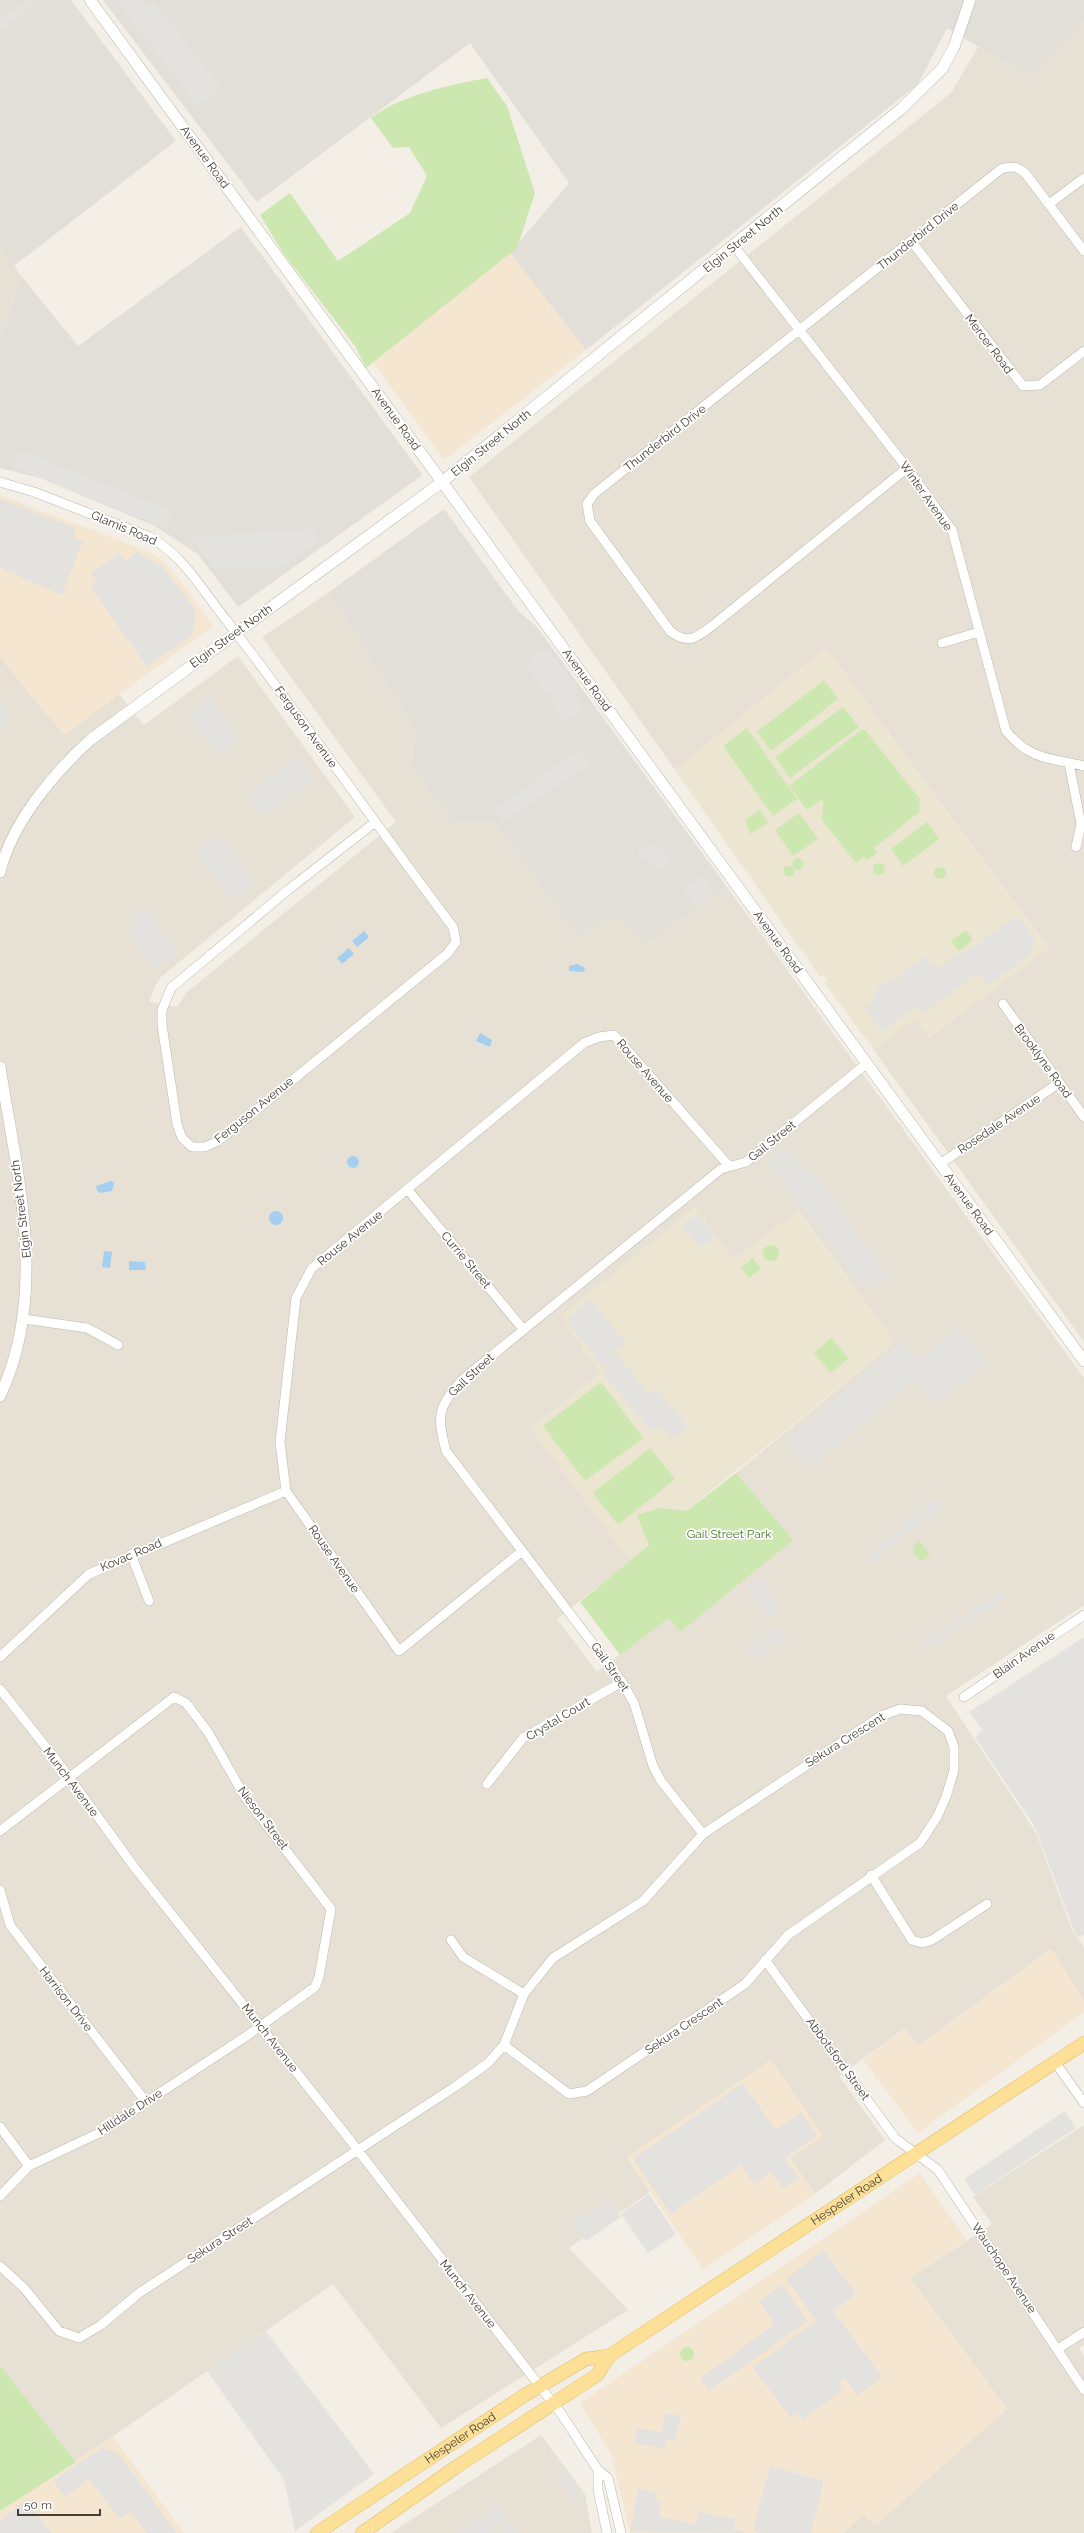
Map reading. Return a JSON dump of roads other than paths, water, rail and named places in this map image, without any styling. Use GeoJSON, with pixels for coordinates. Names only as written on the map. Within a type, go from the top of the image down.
{"type":"FeatureCollection","features":[{"type":"Feature","properties":{"kind":"main road","name":"Hespeler Road"},"geometry":{"type":"LineString","coordinates":[[362,2533],[459,2465],[597,2376],[609,2356],[1084,2043]]}},
{"type":"Feature","properties":{"kind":"main road","name":"Hespeler Road"},"geometry":{"type":"LineString","coordinates":[[317,2533],[540,2386],[586,2359],[609,2356]]}},
{"type":"Feature","properties":{"kind":"street","name":"Avenue Road"},"geometry":{"type":"LineString","coordinates":[[90,0],[1084,1361]]}},
{"type":"Feature","properties":{"kind":"street","name":"Elgin Street North"},"geometry":{"type":"LineString","coordinates":[[0,872],[19,826],[30,809],[69,759],[90,740],[442,482],[734,246],[927,85],[942,69],[954,47],[970,0]]}},
{"type":"Feature","properties":{"kind":"street","name":"Thunderbird Drive"},"geometry":{"type":"LineString","coordinates":[[908,468],[718,622],[693,639],[680,639],[670,632],[590,521],[587,504],[594,494],[912,242],[995,172],[1008,166],[1018,167],[1026,174],[1084,251]]}},
{"type":"Feature","properties":{"kind":"street"},"geometry":{"type":"LineString","coordinates":[[1049,204],[1084,178]]}},
{"type":"Feature","properties":{"kind":"street","name":"Mercer Road"},"geometry":{"type":"LineString","coordinates":[[912,242],[1023,386],[1040,385],[1084,351]]}},
{"type":"Feature","properties":{"kind":"street","name":"Winter Avenue"},"geometry":{"type":"LineString","coordinates":[[734,246],[908,468],[952,530],[978,632],[1006,731],[1018,745],[1034,755],[1084,766]]}},
{"type":"Feature","properties":{"kind":"street","name":"Glamis Road"},"geometry":{"type":"LineString","coordinates":[[0,482],[101,518],[166,546],[186,565],[236,632]]}},
{"type":"Feature","properties":{"kind":"street","name":"Ferguson Avenue"},"geometry":{"type":"LineString","coordinates":[[236,632],[374,823],[453,927],[456,942],[446,954],[218,1140],[205,1147],[192,1147],[182,1138],[177,1124],[162,1025],[162,1010],[171,988],[288,890],[374,823]]}},
{"type":"Feature","properties":{"kind":"street"},"geometry":{"type":"LineString","coordinates":[[942,644],[978,632]]}},
{"type":"Feature","properties":{"kind":"street"},"geometry":{"type":"LineString","coordinates":[[1068,763],[1081,824],[1076,847]]}},
{"type":"Feature","properties":{"kind":"street","name":"Brooklyne Road"},"geometry":{"type":"LineString","coordinates":[[1003,1004],[1084,1117]]}},
{"type":"Feature","properties":{"kind":"street","name":"Rouse Avenue"},"geometry":{"type":"LineString","coordinates":[[522,1551],[399,1651],[286,1491],[280,1442],[296,1298],[312,1268],[584,1043],[599,1037],[614,1035],[729,1166]]}},
{"type":"Feature","properties":{"kind":"street","name":"Gail Street"},"geometry":{"type":"LineString","coordinates":[[704,1834],[661,1781],[653,1766],[634,1703],[622,1682],[446,1451],[439,1422],[445,1399],[462,1380],[721,1169],[746,1162],[866,1064]]}},
{"type":"Feature","properties":{"kind":"street","name":"Elgin Street North"},"geometry":{"type":"LineString","coordinates":[[0,1067],[23,1212],[27,1266],[24,1320],[10,1374],[0,1396]]}},
{"type":"Feature","properties":{"kind":"street","name":"Rosedale Avenue"},"geometry":{"type":"LineString","coordinates":[[940,1164],[1059,1083]]}},
{"type":"Feature","properties":{"kind":"street","name":"Currie Street"},"geometry":{"type":"LineString","coordinates":[[408,1190],[523,1330]]}},
{"type":"Feature","properties":{"kind":"street"},"geometry":{"type":"LineString","coordinates":[[24,1320],[87,1328],[118,1344]]}},
{"type":"Feature","properties":{"kind":"street","name":"Kovac Road"},"geometry":{"type":"LineString","coordinates":[[0,1657],[89,1574],[131,1554],[286,1491]]}},
{"type":"Feature","properties":{"kind":"street"},"geometry":{"type":"LineString","coordinates":[[131,1554],[148,1601]]}},
{"type":"Feature","properties":{"kind":"street","name":"Blain Avenue"},"geometry":{"type":"LineString","coordinates":[[964,1697],[1084,1615]]}},
{"type":"Feature","properties":{"kind":"street","name":"Crystal Court"},"geometry":{"type":"LineString","coordinates":[[487,1784],[523,1738],[622,1682]]}},
{"type":"Feature","properties":{"kind":"street","name":"Munch Avenue"},"geometry":{"type":"LineString","coordinates":[[0,1689],[69,1777],[135,1868],[358,2150],[540,2386],[598,2470],[608,2478],[621,2533]]}},
{"type":"Feature","properties":{"kind":"street","name":"Nieson Street"},"geometry":{"type":"LineString","coordinates":[[69,1777],[165,1702],[174,1697],[186,1703],[191,1709],[208,1732],[245,1797],[331,1909],[319,1977],[315,1987],[260,2026]]}},
{"type":"Feature","properties":{"kind":"street","name":"Sekura Crescent"},"geometry":{"type":"LineString","coordinates":[[456,2086],[488,2063],[504,2045],[524,1994],[537,1975],[553,1958],[643,1901],[704,1834],[881,1716],[900,1709],[922,1711],[948,1731],[954,1747],[954,1770],[937,1817],[920,1842],[871,1875],[788,1935],[745,1984],[587,2091],[569,2094],[504,2045]]}},
{"type":"Feature","properties":{"kind":"street"},"geometry":{"type":"LineString","coordinates":[[0,1831],[69,1777]]}},
{"type":"Feature","properties":{"kind":"street"},"geometry":{"type":"LineString","coordinates":[[871,1875],[912,1940],[922,1943],[932,1940],[987,1904]]}},
{"type":"Feature","properties":{"kind":"street","name":"Harrison Drive"},"geometry":{"type":"LineString","coordinates":[[0,1890],[10,1926],[146,2102]]}},
{"type":"Feature","properties":{"kind":"street"},"geometry":{"type":"LineString","coordinates":[[451,1940],[463,1957],[524,1994]]}},
{"type":"Feature","properties":{"kind":"street","name":"Abbotsford Street"},"geometry":{"type":"LineString","coordinates":[[765,1960],[895,2138],[916,2153]]}},
{"type":"Feature","properties":{"kind":"street","name":"Hilldale Drive"},"geometry":{"type":"LineString","coordinates":[[0,2196],[29,2166],[98,2133],[260,2026]]}},
{"type":"Feature","properties":{"kind":"street"},"geometry":{"type":"LineString","coordinates":[[1055,2062],[1084,2103]]}},
{"type":"Feature","properties":{"kind":"street","name":"Sekura Street"},"geometry":{"type":"LineString","coordinates":[[0,2266],[24,2288],[59,2331],[79,2338],[101,2325],[139,2293],[456,2086]]}},
{"type":"Feature","properties":{"kind":"street"},"geometry":{"type":"LineString","coordinates":[[0,2127],[29,2166]]}},
{"type":"Feature","properties":{"kind":"street","name":"Wauchope Avenue"},"geometry":{"type":"LineString","coordinates":[[916,2153],[938,2170],[1084,2390]]}},
{"type":"Feature","properties":{"kind":"street"},"geometry":{"type":"LineString","coordinates":[[1058,2349],[1084,2332]]}},
{"type":"Feature","properties":{"kind":"street"},"geometry":{"type":"LineString","coordinates":[[598,2470],[598,2490],[607,2533]]}},
{"type":"Feature","properties":{"kind":"water"},"geometry":{"type":"Polygon","coordinates":[[[364,931],[369,937],[357,947],[352,941],[364,931]]]}},
{"type":"Feature","properties":{"kind":"water"},"geometry":{"type":"Polygon","coordinates":[[[349,948],[354,954],[342,964],[337,958],[349,948]]]}},
{"type":"Feature","properties":{"kind":"water"},"geometry":{"type":"Polygon","coordinates":[[[577,964],[585,968],[584,972],[569,971],[569,966],[577,964]]]}},
{"type":"Feature","properties":{"kind":"water"},"geometry":{"type":"Polygon","coordinates":[[[480,1033],[492,1040],[490,1047],[476,1041],[480,1033]]]}},
{"type":"Feature","properties":{"kind":"water"},"geometry":{"type":"Polygon","coordinates":[[[351,1156],[355,1156],[359,1162],[355,1168],[351,1168],[347,1164],[347,1160],[351,1156]]]}},
{"type":"Feature","properties":{"kind":"water"},"geometry":{"type":"Polygon","coordinates":[[[111,1181],[114,1183],[112,1191],[100,1193],[97,1191],[96,1186],[111,1181]]]}},
{"type":"Feature","properties":{"kind":"water"},"geometry":{"type":"Polygon","coordinates":[[[276,1211],[281,1213],[283,1218],[281,1223],[276,1225],[271,1223],[269,1218],[271,1213],[276,1211]]]}},
{"type":"Feature","properties":{"kind":"water"},"geometry":{"type":"Polygon","coordinates":[[[104,1251],[112,1252],[110,1268],[102,1267],[104,1251]]]}},
{"type":"Feature","properties":{"kind":"water"},"geometry":{"type":"Polygon","coordinates":[[[129,1261],[145,1262],[146,1270],[129,1270],[129,1261]]]}},
{"type":"Feature","properties":{"kind":"park label","name":"Gail Street Park"},"geometry":{"type":"Point","coordinates":[729,1534]}}]}
